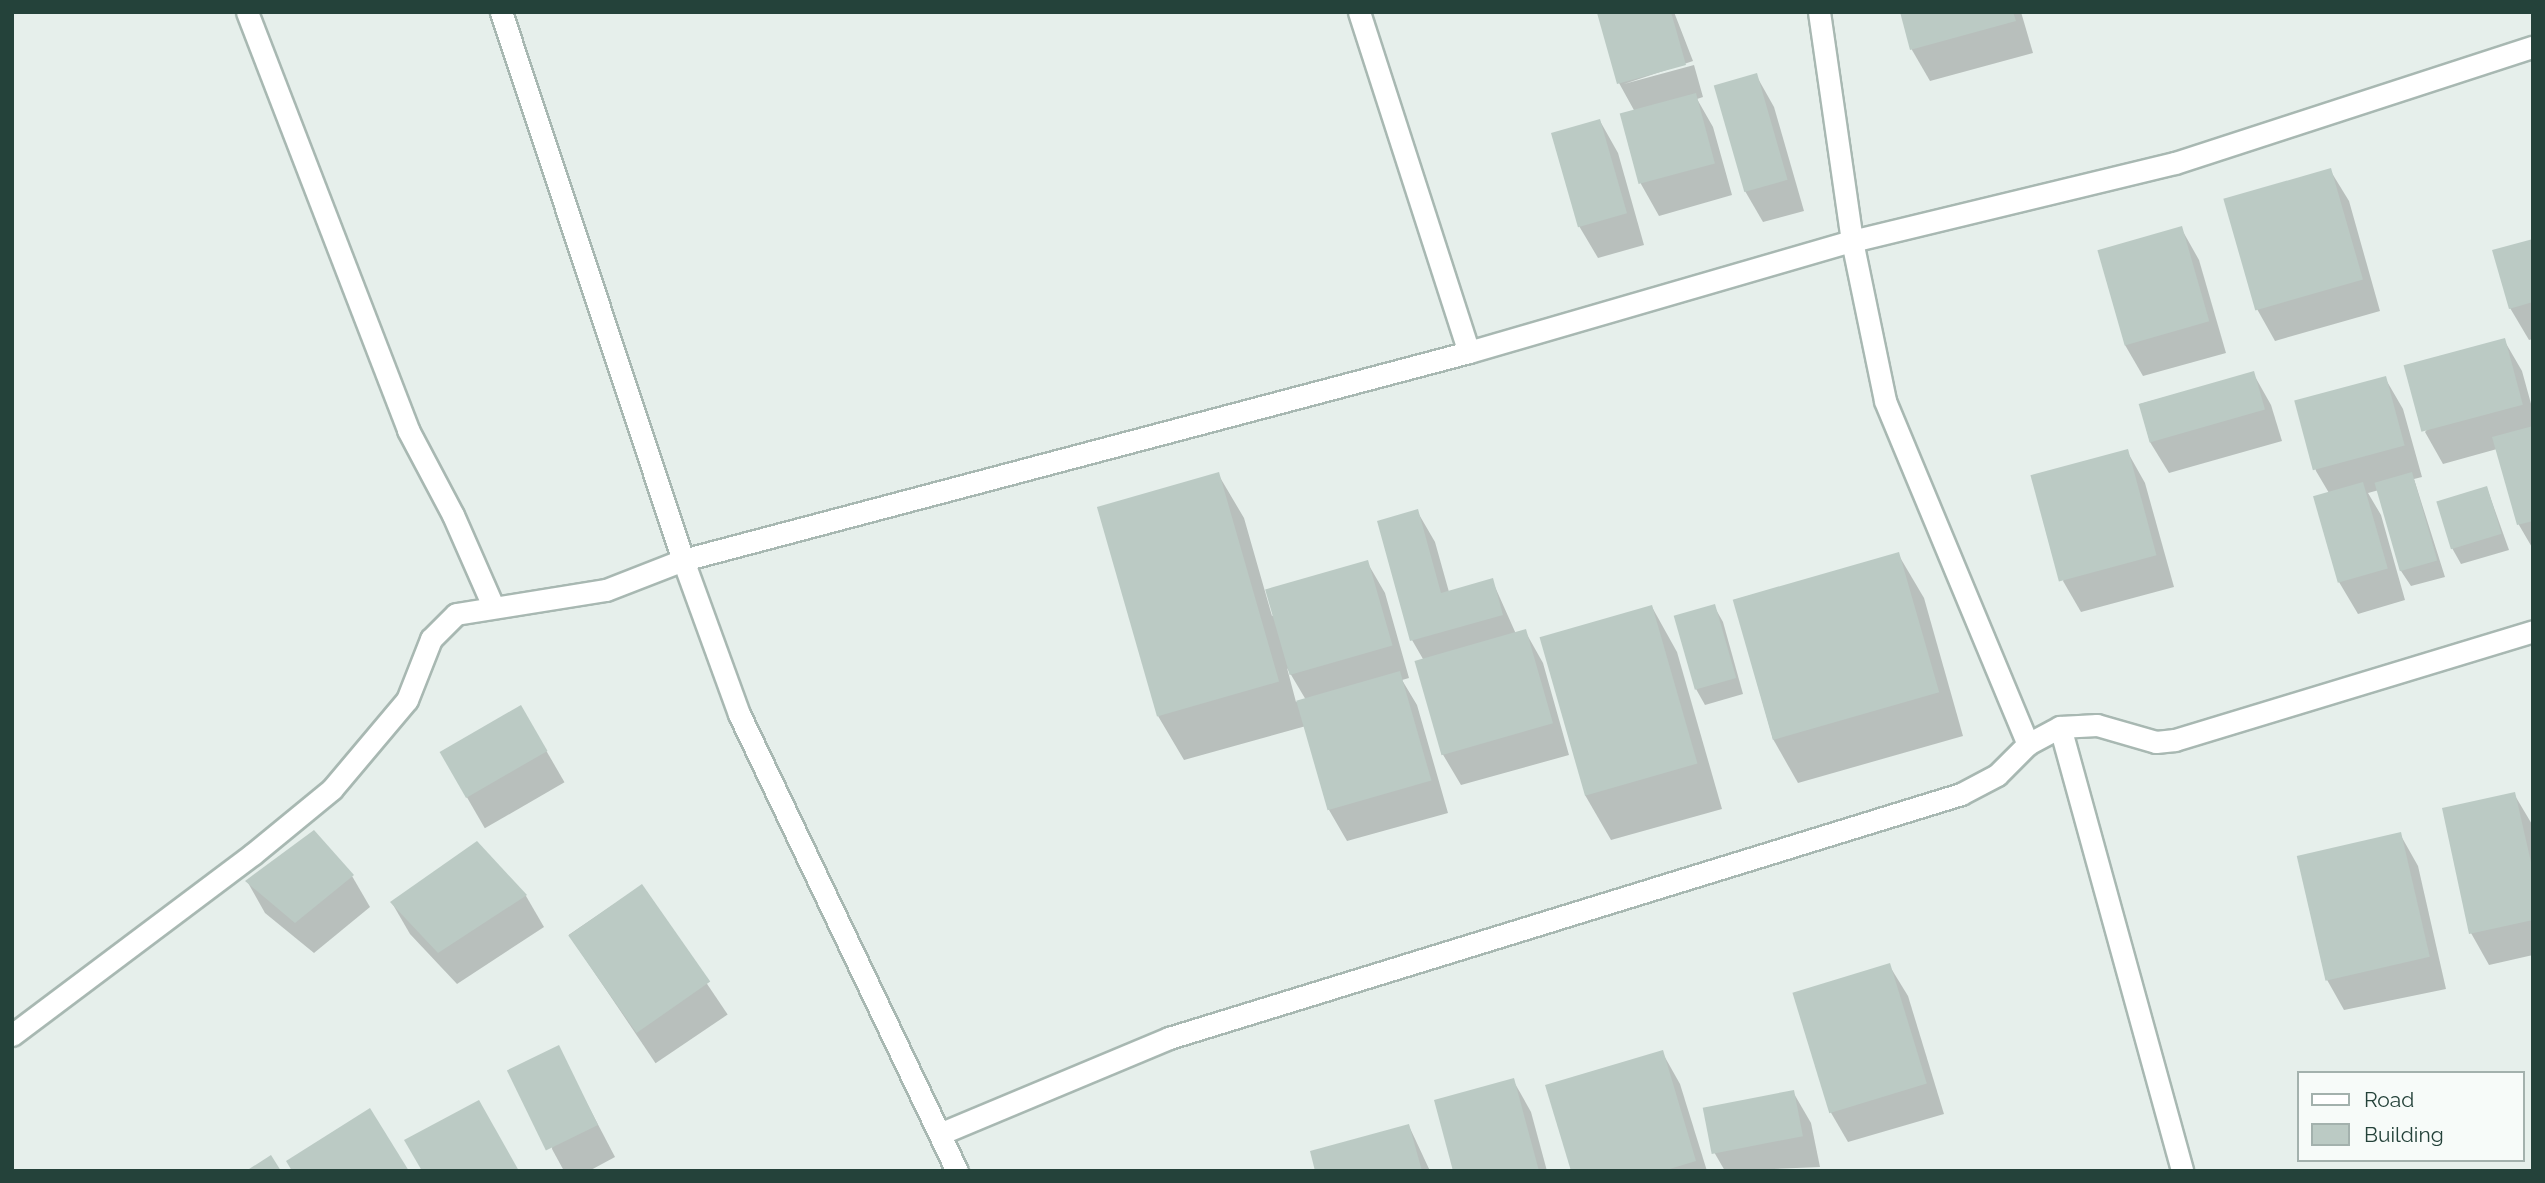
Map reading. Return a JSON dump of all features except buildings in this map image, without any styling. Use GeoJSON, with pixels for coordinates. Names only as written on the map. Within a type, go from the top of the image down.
{"type":"FeatureCollection","features":[{"type":"Feature","properties":{"kind":"street"},"geometry":{"type":"LineString","coordinates":[[247,12],[408,430],[453,515],[493,606]]}},
{"type":"Feature","properties":{"kind":"street"},"geometry":{"type":"LineString","coordinates":[[501,12],[683,560],[739,714],[942,1133],[957,1171]]}},
{"type":"Feature","properties":{"kind":"street"},"geometry":{"type":"LineString","coordinates":[[1359,12],[1469,352]]}},
{"type":"Feature","properties":{"kind":"street"},"geometry":{"type":"LineString","coordinates":[[1819,12],[1852,241],[1885,401],[2028,744]]}},
{"type":"Feature","properties":{"kind":"street"},"geometry":{"type":"LineString","coordinates":[[12,1035],[253,854],[332,789],[407,699],[431,639],[456,614],[606,590],[683,560],[1469,352],[1852,241],[2175,163],[2533,47]]}},
{"type":"Feature","properties":{"kind":"street"},"geometry":{"type":"LineString","coordinates":[[942,1133],[1169,1038],[1961,794],[1997,775],[2028,744],[2060,727],[2096,726],[2156,742],[2175,740],[2533,631]]}},
{"type":"Feature","properties":{"kind":"street"},"geometry":{"type":"LineString","coordinates":[[2060,727],[2182,1171]]}}]}
